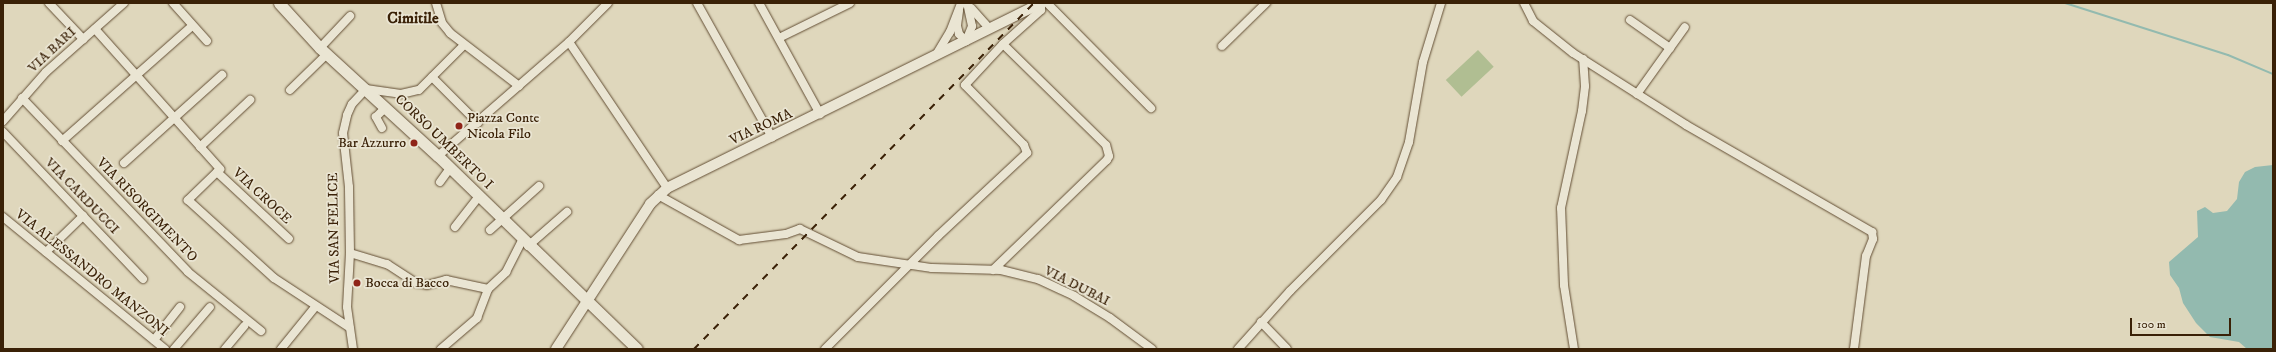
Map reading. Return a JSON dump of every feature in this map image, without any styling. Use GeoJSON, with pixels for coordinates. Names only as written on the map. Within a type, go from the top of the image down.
{"type":"FeatureCollection","features":[{"type":"Feature","properties":{"kind":"main road","name":"CORSO UMBERTO I"},"geometry":{"type":"LineString","coordinates":[[279,3],[323,51],[438,156],[525,243],[637,349]]}},
{"type":"Feature","properties":{"kind":"street"},"geometry":{"type":"LineString","coordinates":[[49,3],[83,39]]}},
{"type":"Feature","properties":{"kind":"street"},"geometry":{"type":"LineString","coordinates":[[173,3],[207,41]]}},
{"type":"Feature","properties":{"kind":"street"},"geometry":{"type":"LineString","coordinates":[[436,3],[442,22],[464,45],[519,86]]}},
{"type":"Feature","properties":{"kind":"street"},"geometry":{"type":"LineString","coordinates":[[438,156],[478,123],[569,42],[608,3]]}},
{"type":"Feature","properties":{"kind":"street"},"geometry":{"type":"LineString","coordinates":[[697,3],[772,137]]}},
{"type":"Feature","properties":{"kind":"street"},"geometry":{"type":"LineString","coordinates":[[759,3],[820,114]]}},
{"type":"Feature","properties":{"kind":"street"},"geometry":{"type":"LineString","coordinates":[[779,38],[850,3]]}},
{"type":"Feature","properties":{"kind":"street"},"geometry":{"type":"LineString","coordinates":[[967,3],[978,19],[990,29]]}},
{"type":"Feature","properties":{"kind":"street"},"geometry":{"type":"LineString","coordinates":[[966,41],[972,26],[967,3]]}},
{"type":"Feature","properties":{"kind":"street"},"geometry":{"type":"LineString","coordinates":[[825,349],[909,265],[1027,154],[1024,145],[965,85],[1003,44],[1041,10],[1043,3],[1151,108]]}},
{"type":"Feature","properties":{"kind":"street","name":"VIA ROMA"},"geometry":{"type":"LineString","coordinates":[[556,349],[658,195],[667,188],[1043,3]]}},
{"type":"Feature","properties":{"kind":"street"},"geometry":{"type":"LineString","coordinates":[[1222,46],[1266,3]]}},
{"type":"Feature","properties":{"kind":"street"},"geometry":{"type":"LineString","coordinates":[[1238,349],[1261,322],[1381,200],[1397,177],[1409,142],[1423,62],[1442,3]]}},
{"type":"Feature","properties":{"kind":"street"},"geometry":{"type":"LineString","coordinates":[[1524,3],[1533,21],[1546,33],[1583,59],[1637,94],[1872,232],[1873,240],[1866,256],[1854,349]]}},
{"type":"Feature","properties":{"kind":"street","name":"VIA BARI"},"geometry":{"type":"LineString","coordinates":[[3,121],[46,72],[120,4]]}},
{"type":"Feature","properties":{"kind":"street"},"geometry":{"type":"LineString","coordinates":[[960,7],[957,26],[966,41]]}},
{"type":"Feature","properties":{"kind":"street"},"geometry":{"type":"LineString","coordinates":[[936,55],[960,7]]}},
{"type":"Feature","properties":{"kind":"street"},"geometry":{"type":"LineString","coordinates":[[290,90],[350,16]]}},
{"type":"Feature","properties":{"kind":"street"},"geometry":{"type":"LineString","coordinates":[[1630,20],[1670,48]]}},
{"type":"Feature","properties":{"kind":"street"},"geometry":{"type":"LineString","coordinates":[[62,141],[192,26]]}},
{"type":"Feature","properties":{"kind":"street"},"geometry":{"type":"LineString","coordinates":[[1637,94],[1685,27]]}},
{"type":"Feature","properties":{"kind":"street","name":"VIA CROCE"},"geometry":{"type":"LineString","coordinates":[[94,29],[200,146],[219,171],[289,239]]}},
{"type":"Feature","properties":{"kind":"street"},"geometry":{"type":"LineString","coordinates":[[569,42],[667,188]]}},
{"type":"Feature","properties":{"kind":"street"},"geometry":{"type":"LineString","coordinates":[[993,270],[1107,160],[1108,156],[1106,145],[1003,44]]}},
{"type":"Feature","properties":{"kind":"street"},"geometry":{"type":"LineString","coordinates":[[366,89],[412,93],[432,77],[464,45]]}},
{"type":"Feature","properties":{"kind":"street"},"geometry":{"type":"LineString","coordinates":[[1574,349],[1564,286],[1561,208],[1582,111],[1585,86],[1583,59]]}},
{"type":"Feature","properties":{"kind":"street"},"geometry":{"type":"LineString","coordinates":[[124,163],[222,75]]}},
{"type":"Feature","properties":{"kind":"street"},"geometry":{"type":"LineString","coordinates":[[432,77],[478,123]]}},
{"type":"Feature","properties":{"kind":"street","name":"VIA SAN FELICE"},"geometry":{"type":"LineString","coordinates":[[353,349],[347,306],[350,253],[349,187],[343,133],[352,104],[366,89]]}},
{"type":"Feature","properties":{"kind":"street","name":"VIA RISORGIMENTO"},"geometry":{"type":"LineString","coordinates":[[22,98],[188,272],[261,331]]}},
{"type":"Feature","properties":{"kind":"street"},"geometry":{"type":"LineString","coordinates":[[200,146],[250,100]]}},
{"type":"Feature","properties":{"kind":"street"},"geometry":{"type":"LineString","coordinates":[[382,128],[376,117],[386,107]]}},
{"type":"Feature","properties":{"kind":"street","name":"VIA CARDUCCI"},"geometry":{"type":"LineString","coordinates":[[3,132],[143,278]]}},
{"type":"Feature","properties":{"kind":"street"},"geometry":{"type":"LineString","coordinates":[[440,182],[450,168]]}},
{"type":"Feature","properties":{"kind":"street"},"geometry":{"type":"LineString","coordinates":[[219,171],[188,200],[274,278],[349,327]]}},
{"type":"Feature","properties":{"kind":"street"},"geometry":{"type":"LineString","coordinates":[[490,230],[501,218],[538,186]]}},
{"type":"Feature","properties":{"kind":"street","name":"VIA DUBAI"},"geometry":{"type":"LineString","coordinates":[[658,195],[739,240],[786,234],[800,229],[858,257],[909,265],[993,270],[1038,279],[1074,296],[1110,318],[1152,349]]}},
{"type":"Feature","properties":{"kind":"street"},"geometry":{"type":"LineString","coordinates":[[455,227],[479,196]]}},
{"type":"Feature","properties":{"kind":"street"},"geometry":{"type":"LineString","coordinates":[[441,349],[477,318],[488,289],[506,272],[525,243],[567,212]]}},
{"type":"Feature","properties":{"kind":"street"},"geometry":{"type":"LineString","coordinates":[[46,252],[83,216]]}},
{"type":"Feature","properties":{"kind":"street","name":"VIA ALESSANDRO MANZONI"},"geometry":{"type":"LineString","coordinates":[[3,217],[165,349]]}},
{"type":"Feature","properties":{"kind":"street"},"geometry":{"type":"LineString","coordinates":[[350,253],[388,264],[416,283],[427,285],[446,280],[488,289]]}},
{"type":"Feature","properties":{"kind":"street"},"geometry":{"type":"LineString","coordinates":[[281,349],[316,306]]}},
{"type":"Feature","properties":{"kind":"street"},"geometry":{"type":"LineString","coordinates":[[154,340],[180,307]]}},
{"type":"Feature","properties":{"kind":"street"},"geometry":{"type":"LineString","coordinates":[[174,349],[210,307]]}},
{"type":"Feature","properties":{"kind":"street"},"geometry":{"type":"LineString","coordinates":[[1261,322],[1287,349]]}},
{"type":"Feature","properties":{"kind":"street"},"geometry":{"type":"LineString","coordinates":[[225,349],[244,326]]}},
{"type":"Feature","properties":{"kind":"green space"},"geometry":{"type":"Polygon","coordinates":[[[1478,50],[1494,67],[1462,97],[1446,80],[1478,50]]]}},
{"type":"Feature","properties":{"kind":"water"},"geometry":{"type":"Polygon","coordinates":[[[2273,165],[2273,349],[2247,349],[2239,342],[2210,337],[2196,323],[2183,303],[2179,288],[2170,275],[2169,262],[2198,237],[2197,211],[2205,207],[2213,213],[2227,211],[2237,199],[2239,182],[2245,172],[2255,167],[2273,165]]]}},
{"type":"Feature","properties":{"kind":"waterway"},"geometry":{"type":"LineString","coordinates":[[2065,3],[2228,55],[2273,74]]}},
{"type":"Feature","properties":{"kind":"railway"},"geometry":{"type":"LineString","coordinates":[[694,349],[1034,3]]}},
{"type":"Feature","properties":{"kind":"place","name":"Piazza Conte Nicola Filo"},"geometry":{"type":"Point","coordinates":[459,126]}},
{"type":"Feature","properties":{"kind":"place","name":"Bar Azzurro"},"geometry":{"type":"Point","coordinates":[414,143]}},
{"type":"Feature","properties":{"kind":"place","name":"Bocca di Bacco"},"geometry":{"type":"Point","coordinates":[357,283]}},
{"type":"Feature","properties":{"kind":"district","name":"Cimitile"},"geometry":{"type":"Point","coordinates":[413,18]}}]}
